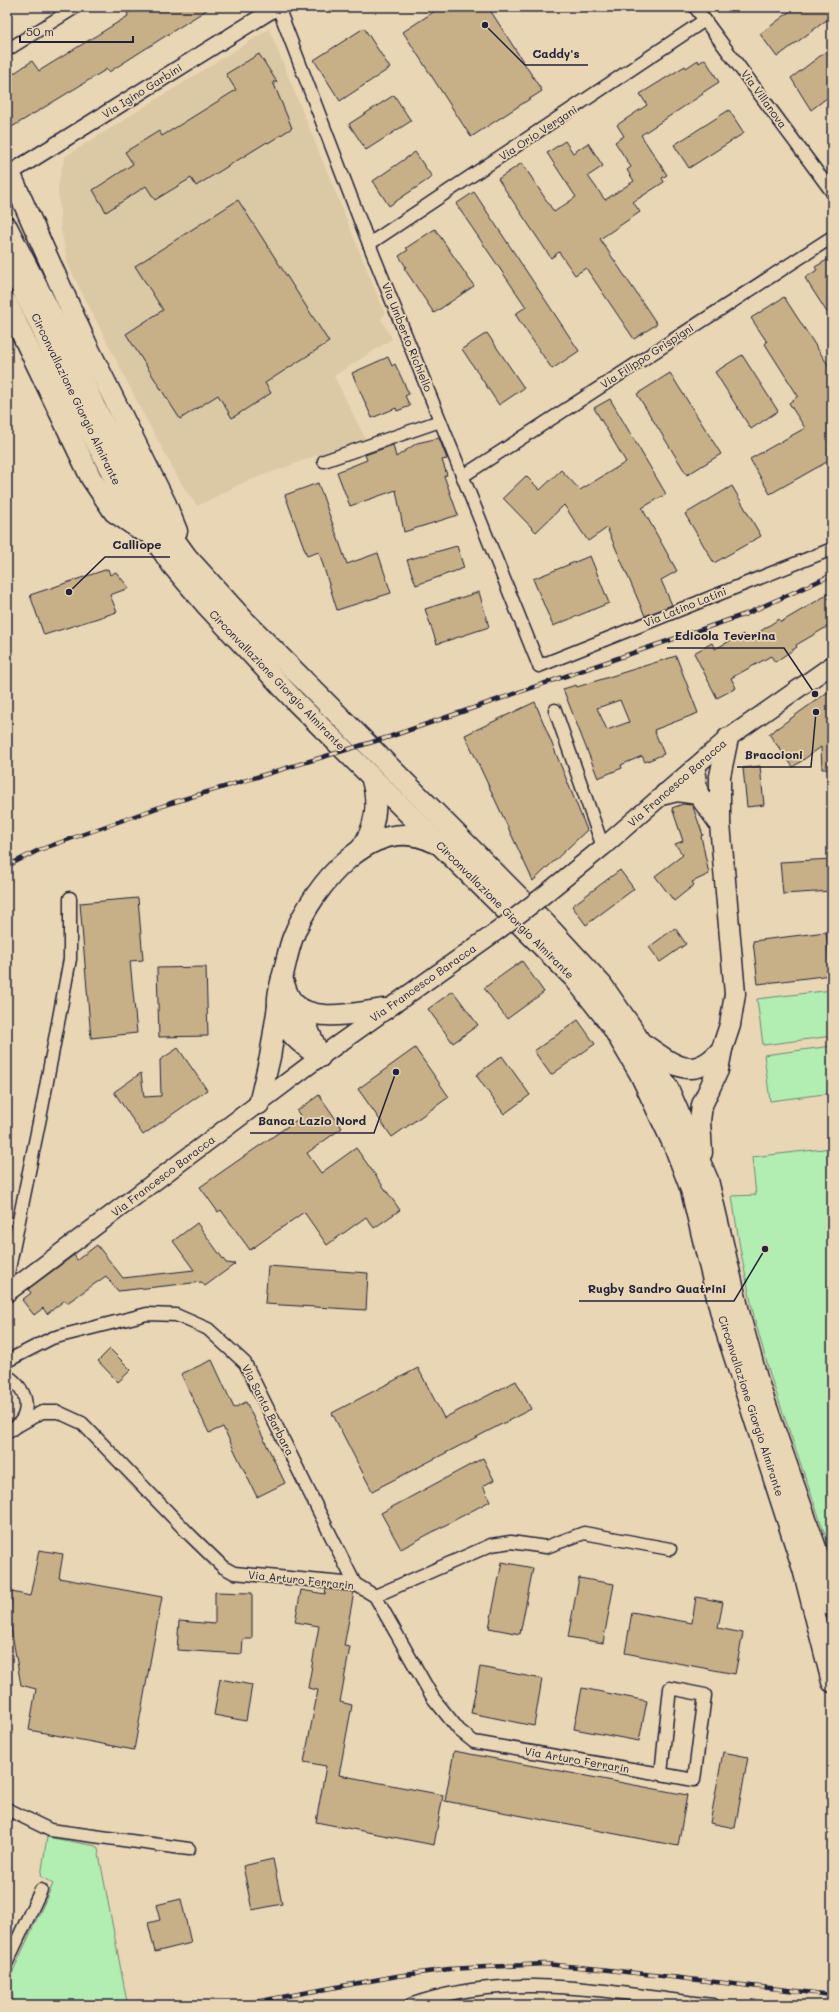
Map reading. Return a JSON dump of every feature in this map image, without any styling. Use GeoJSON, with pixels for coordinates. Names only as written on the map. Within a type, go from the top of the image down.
{"type":"FeatureCollection","features":[{"type":"Feature","properties":{"kind":"highway"},"geometry":{"type":"LineString","coordinates":[[8,174],[86,343],[166,504],[187,557]]}},
{"type":"Feature","properties":{"kind":"highway","name":"Circonvallazione Giorgio Almirante"},"geometry":{"type":"LineString","coordinates":[[7,227],[62,333],[95,407],[127,466],[151,507],[187,557],[255,632],[546,924],[602,985],[640,1042],[668,1088],[708,1180],[726,1251],[741,1320],[758,1382],[813,1541],[832,1606]]}},
{"type":"Feature","properties":{"kind":"highway","name":"Circonvallazione Giorgio Almirante"},"geometry":{"type":"LineString","coordinates":[[7,259],[40,325],[75,402],[120,489],[152,538],[172,565],[221,622],[372,780],[448,852],[569,973],[611,1025],[640,1074],[671,1141],[690,1190],[726,1328],[803,1568],[832,1682]]}},
{"type":"Feature","properties":{"kind":"highway"},"geometry":{"type":"LineString","coordinates":[[7,303],[91,478],[114,512],[152,538]]}},
{"type":"Feature","properties":{"kind":"highway"},"geometry":{"type":"LineString","coordinates":[[708,1180],[702,1152],[700,1121],[702,1105],[718,1070],[722,1049],[730,1025],[735,994],[720,824],[720,776],[728,738]]}},
{"type":"Feature","properties":{"kind":"highway"},"geometry":{"type":"LineString","coordinates":[[720,776],[700,764],[694,770],[698,794],[720,824]]}},
{"type":"Feature","properties":{"kind":"highway"},"geometry":{"type":"LineString","coordinates":[[361,849],[367,840],[375,819],[376,798],[372,780]]}},
{"type":"Feature","properties":{"kind":"highway"},"geometry":{"type":"LineString","coordinates":[[665,794],[676,790],[698,794]]}},
{"type":"Feature","properties":{"kind":"highway"},"geometry":{"type":"LineString","coordinates":[[259,1104],[270,1057],[279,987],[293,936],[316,894],[332,875],[361,849],[382,838],[407,835],[429,840],[448,852]]}},
{"type":"Feature","properties":{"kind":"highway"},"geometry":{"type":"LineString","coordinates":[[282,978],[288,996],[299,1008],[320,1057]]}},
{"type":"Feature","properties":{"kind":"highway"},"geometry":{"type":"LineString","coordinates":[[278,1004],[284,1023],[291,1033],[303,1046],[320,1057]]}},
{"type":"Feature","properties":{"kind":"highway"},"geometry":{"type":"LineString","coordinates":[[299,1008],[311,1014],[327,1015],[385,1009]]}},
{"type":"Feature","properties":{"kind":"highway"},"geometry":{"type":"LineString","coordinates":[[640,1042],[682,1068],[701,1066],[709,1062],[722,1049]]}},
{"type":"Feature","properties":{"kind":"main road","name":"Via Francesco Baracca"},"geometry":{"type":"LineString","coordinates":[[7,1293],[385,1009],[500,929],[603,847],[728,738],[832,665]]}},
{"type":"Feature","properties":{"kind":"street"},"geometry":{"type":"LineString","coordinates":[[7,50],[76,7]]}},
{"type":"Feature","properties":{"kind":"street","name":"Via Igino Garbini"},"geometry":{"type":"LineString","coordinates":[[8,174],[278,7]]}},
{"type":"Feature","properties":{"kind":"street","name":"Via Umberto Richiello"},"geometry":{"type":"LineString","coordinates":[[278,7],[369,244],[539,666]]}},
{"type":"Feature","properties":{"kind":"street","name":"Via Villanova"},"geometry":{"type":"LineString","coordinates":[[695,7],[832,192]]}},
{"type":"Feature","properties":{"kind":"street","name":"Via Orio Vergani"},"geometry":{"type":"LineString","coordinates":[[369,244],[705,20]]}},
{"type":"Feature","properties":{"kind":"street","name":"Via Filippo Grispigni"},"geometry":{"type":"LineString","coordinates":[[463,476],[832,237]]}},
{"type":"Feature","properties":{"kind":"street"},"geometry":{"type":"LineString","coordinates":[[324,462],[440,420]]}},
{"type":"Feature","properties":{"kind":"street","name":"Via Latino Latini"},"geometry":{"type":"LineString","coordinates":[[539,666],[832,549]]}},
{"type":"Feature","properties":{"kind":"street"},"geometry":{"type":"LineString","coordinates":[[555,710],[603,847]]}},
{"type":"Feature","properties":{"kind":"street"},"geometry":{"type":"LineString","coordinates":[[7,1279],[42,1108],[70,959],[70,898]]}},
{"type":"Feature","properties":{"kind":"street","name":"Via Santa Barbara"},"geometry":{"type":"LineString","coordinates":[[7,1361],[17,1357],[27,1349],[52,1338],[147,1314],[176,1315],[208,1329],[245,1363],[355,1584]]}},
{"type":"Feature","properties":{"kind":"street"},"geometry":{"type":"LineString","coordinates":[[7,1376],[19,1384],[26,1399],[26,1407],[19,1424]]}},
{"type":"Feature","properties":{"kind":"street","name":"Via Arturo Ferrarin"},"geometry":{"type":"LineString","coordinates":[[7,1432],[42,1412],[58,1412],[82,1423],[223,1567],[234,1573],[355,1584],[375,1596],[433,1698],[459,1730],[474,1742],[694,1780],[705,1695],[670,1688],[661,1774]]}},
{"type":"Feature","properties":{"kind":"street"},"geometry":{"type":"LineString","coordinates":[[375,1596],[491,1545],[511,1542],[546,1547],[584,1533],[670,1549]]}},
{"type":"Feature","properties":{"kind":"street"},"geometry":{"type":"LineString","coordinates":[[7,1809],[50,1830],[189,1849]]}},
{"type":"Feature","properties":{"kind":"street"},"geometry":{"type":"LineString","coordinates":[[7,1962],[41,1890]]}},
{"type":"Feature","properties":{"kind":"street"},"geometry":{"type":"LineString","coordinates":[[410,2005],[432,1997],[465,1990],[532,1985],[620,1992],[713,2005]]}},
{"type":"Feature","properties":{"kind":"shaded area"},"geometry":{"type":"Polygon","coordinates":[[[269,29],[385,314],[381,319],[392,339],[334,376],[365,438],[242,483],[197,506],[181,483],[144,415],[68,265],[61,228],[58,188],[62,167],[66,156],[269,29]]]}},
{"type":"Feature","properties":{"kind":"green space"},"geometry":{"type":"Polygon","coordinates":[[[832,990],[832,1036],[763,1045],[757,999],[832,990]]]}},
{"type":"Feature","properties":{"kind":"green space"},"geometry":{"type":"Polygon","coordinates":[[[832,1046],[832,1093],[770,1101],[764,1055],[832,1046]]]}},
{"type":"Feature","properties":{"kind":"green space"},"geometry":{"type":"Polygon","coordinates":[[[832,1148],[832,1555],[771,1378],[754,1317],[740,1248],[732,1196],[756,1195],[752,1157],[832,1148]]]}},
{"type":"Feature","properties":{"kind":"green space"},"geometry":{"type":"Polygon","coordinates":[[[47,1837],[96,1846],[98,1849],[127,2002],[111,2005],[14,2005],[8,1974],[12,1973],[53,1884],[41,1876],[47,1837]]]}},
{"type":"Feature","properties":{"kind":"building"},"geometry":{"type":"Polygon","coordinates":[[[137,7],[211,7],[109,72],[107,69],[7,130],[7,78],[32,61],[39,71],[128,16],[127,14],[137,7]]]}},
{"type":"Feature","properties":{"kind":"building"},"geometry":{"type":"Polygon","coordinates":[[[441,7],[488,7],[542,91],[471,137],[403,32],[441,7]]]}},
{"type":"Feature","properties":{"kind":"building"},"geometry":{"type":"Polygon","coordinates":[[[796,7],[832,7],[832,16],[777,57],[760,34],[796,7]]]}},
{"type":"Feature","properties":{"kind":"building"},"geometry":{"type":"Polygon","coordinates":[[[364,28],[390,68],[340,101],[314,60],[364,28]]]}},
{"type":"Feature","properties":{"kind":"building"},"geometry":{"type":"Polygon","coordinates":[[[832,47],[832,94],[811,110],[791,78],[832,47]]]}},
{"type":"Feature","properties":{"kind":"building"},"geometry":{"type":"Polygon","coordinates":[[[259,54],[277,82],[273,82],[292,128],[196,186],[191,178],[155,200],[146,186],[106,212],[93,190],[133,164],[125,152],[159,131],[162,136],[236,90],[226,74],[259,54]]]}},
{"type":"Feature","properties":{"kind":"building"},"geometry":{"type":"Polygon","coordinates":[[[705,59],[719,82],[641,135],[667,175],[662,178],[664,182],[633,202],[640,212],[600,239],[657,324],[634,339],[586,268],[575,275],[559,252],[551,258],[498,179],[522,163],[554,212],[576,197],[547,153],[565,141],[573,153],[588,143],[603,166],[588,176],[605,200],[634,181],[627,170],[631,167],[615,142],[624,136],[617,125],[647,105],[640,94],[685,66],[686,68],[698,60],[699,63],[705,59]]]}},
{"type":"Feature","properties":{"kind":"building"},"geometry":{"type":"Polygon","coordinates":[[[394,95],[411,121],[366,150],[349,124],[394,95]]]}},
{"type":"Feature","properties":{"kind":"building"},"geometry":{"type":"Polygon","coordinates":[[[729,110],[744,133],[689,168],[674,145],[729,110]]]}},
{"type":"Feature","properties":{"kind":"building"},"geometry":{"type":"Polygon","coordinates":[[[415,152],[432,177],[389,206],[373,181],[415,152]]]}},
{"type":"Feature","properties":{"kind":"building"},"geometry":{"type":"Polygon","coordinates":[[[474,192],[579,351],[552,369],[515,314],[526,307],[456,204],[474,192]]]}},
{"type":"Feature","properties":{"kind":"building"},"geometry":{"type":"Polygon","coordinates":[[[238,200],[329,342],[265,383],[271,393],[232,418],[218,395],[180,419],[126,334],[163,310],[135,266],[238,200]]]}},
{"type":"Feature","properties":{"kind":"building"},"geometry":{"type":"Polygon","coordinates":[[[435,229],[474,286],[434,313],[404,268],[406,267],[399,256],[408,250],[406,248],[435,229]]]}},
{"type":"Feature","properties":{"kind":"building"},"geometry":{"type":"Polygon","coordinates":[[[832,257],[832,320],[805,278],[817,270],[815,267],[832,257]]]}},
{"type":"Feature","properties":{"kind":"building"},"geometry":{"type":"Polygon","coordinates":[[[784,297],[832,371],[832,459],[770,494],[750,459],[805,428],[789,403],[798,396],[765,344],[767,342],[751,318],[784,297]]]}},
{"type":"Feature","properties":{"kind":"building"},"geometry":{"type":"Polygon","coordinates":[[[487,333],[524,388],[499,405],[462,349],[487,333]]]}},
{"type":"Feature","properties":{"kind":"building"},"geometry":{"type":"Polygon","coordinates":[[[742,355],[778,411],[751,429],[715,372],[742,355]]]}},
{"type":"Feature","properties":{"kind":"building"},"geometry":{"type":"Polygon","coordinates":[[[388,357],[392,366],[395,364],[409,394],[405,396],[410,406],[397,411],[396,408],[372,418],[352,373],[388,357]]]}},
{"type":"Feature","properties":{"kind":"building"},"geometry":{"type":"Polygon","coordinates":[[[670,373],[721,454],[687,475],[637,394],[670,373]]]}},
{"type":"Feature","properties":{"kind":"building"},"geometry":{"type":"Polygon","coordinates":[[[610,399],[666,494],[642,508],[677,571],[661,580],[672,605],[645,616],[607,528],[588,541],[564,505],[536,532],[503,498],[526,476],[540,490],[561,470],[580,490],[626,462],[594,408],[610,399]]]}},
{"type":"Feature","properties":{"kind":"building"},"geometry":{"type":"Polygon","coordinates":[[[439,438],[447,459],[442,460],[447,475],[444,476],[458,515],[404,532],[396,490],[350,506],[337,472],[367,460],[365,455],[393,445],[396,457],[417,443],[439,438]]]}},
{"type":"Feature","properties":{"kind":"building"},"geometry":{"type":"Polygon","coordinates":[[[318,483],[347,564],[378,553],[391,593],[337,610],[319,552],[307,556],[285,495],[318,483]]]}},
{"type":"Feature","properties":{"kind":"building"},"geometry":{"type":"Polygon","coordinates":[[[732,486],[761,536],[714,563],[685,514],[732,486]]]}},
{"type":"Feature","properties":{"kind":"building"},"geometry":{"type":"Polygon","coordinates":[[[457,546],[464,568],[416,585],[407,560],[457,546]]]}},
{"type":"Feature","properties":{"kind":"building"},"geometry":{"type":"Polygon","coordinates":[[[590,556],[609,603],[553,626],[533,579],[590,556]]]}},
{"type":"Feature","properties":{"kind":"building"},"geometry":{"type":"Polygon","coordinates":[[[108,569],[110,575],[116,572],[129,588],[110,595],[117,612],[44,635],[30,595],[108,569]]]}},
{"type":"Feature","properties":{"kind":"building"},"geometry":{"type":"Polygon","coordinates":[[[479,592],[489,627],[437,644],[425,609],[479,592]]]}},
{"type":"Feature","properties":{"kind":"building"},"geometry":{"type":"Polygon","coordinates":[[[832,592],[832,624],[796,645],[797,647],[775,662],[771,656],[731,678],[736,688],[717,698],[694,653],[712,643],[715,649],[743,634],[747,640],[779,619],[781,622],[832,592]]]}},
{"type":"Feature","properties":{"kind":"building"},"geometry":{"type":"Polygon","coordinates":[[[676,656],[698,713],[654,730],[664,754],[645,762],[642,756],[621,765],[622,768],[598,778],[563,689],[576,685],[577,687],[676,656]],[[620,700],[597,708],[607,730],[629,722],[620,700]]]}},
{"type":"Feature","properties":{"kind":"building"},"geometry":{"type":"Polygon","coordinates":[[[832,689],[832,769],[822,769],[821,747],[793,767],[769,734],[832,689]]]}},
{"type":"Feature","properties":{"kind":"building"},"geometry":{"type":"Polygon","coordinates":[[[535,702],[587,830],[533,881],[465,735],[535,702]]]}},
{"type":"Feature","properties":{"kind":"building"},"geometry":{"type":"Polygon","coordinates":[[[760,766],[764,805],[747,807],[743,768],[760,766]]]}},
{"type":"Feature","properties":{"kind":"building"},"geometry":{"type":"Polygon","coordinates":[[[683,804],[692,805],[693,807],[703,835],[701,836],[709,874],[692,882],[694,885],[674,901],[655,876],[683,855],[675,844],[683,841],[672,808],[683,804]]]}},
{"type":"Feature","properties":{"kind":"building"},"geometry":{"type":"Polygon","coordinates":[[[832,859],[832,891],[783,894],[780,862],[832,859]]]}},
{"type":"Feature","properties":{"kind":"building"},"geometry":{"type":"Polygon","coordinates":[[[620,870],[634,889],[586,925],[572,906],[620,870]]]}},
{"type":"Feature","properties":{"kind":"building"},"geometry":{"type":"Polygon","coordinates":[[[138,898],[143,960],[130,961],[137,1033],[91,1038],[80,903],[138,898]]]}},
{"type":"Feature","properties":{"kind":"building"},"geometry":{"type":"Polygon","coordinates":[[[675,928],[686,944],[660,962],[649,947],[675,928]]]}},
{"type":"Feature","properties":{"kind":"building"},"geometry":{"type":"Polygon","coordinates":[[[826,932],[831,975],[758,984],[753,941],[826,932]]]}},
{"type":"Feature","properties":{"kind":"building"},"geometry":{"type":"Polygon","coordinates":[[[522,961],[544,992],[507,1019],[484,988],[522,961]]]}},
{"type":"Feature","properties":{"kind":"building"},"geometry":{"type":"Polygon","coordinates":[[[206,967],[208,1036],[159,1037],[157,968],[206,967]]]}},
{"type":"Feature","properties":{"kind":"building"},"geometry":{"type":"Polygon","coordinates":[[[453,991],[478,1025],[453,1043],[428,1009],[453,991]]]}},
{"type":"Feature","properties":{"kind":"building"},"geometry":{"type":"Polygon","coordinates":[[[578,1020],[595,1044],[551,1075],[534,1051],[578,1020]]]}},
{"type":"Feature","properties":{"kind":"building"},"geometry":{"type":"Polygon","coordinates":[[[178,1048],[207,1090],[143,1135],[114,1092],[141,1073],[144,1097],[161,1096],[160,1060],[178,1048]]]}},
{"type":"Feature","properties":{"kind":"building"},"geometry":{"type":"Polygon","coordinates":[[[415,1048],[449,1097],[392,1137],[358,1089],[415,1048]]]}},
{"type":"Feature","properties":{"kind":"building"},"geometry":{"type":"Polygon","coordinates":[[[502,1056],[530,1095],[504,1114],[476,1075],[502,1056]]]}},
{"type":"Feature","properties":{"kind":"building"},"geometry":{"type":"Polygon","coordinates":[[[319,1095],[342,1128],[307,1153],[321,1173],[356,1148],[400,1210],[374,1228],[366,1217],[327,1245],[304,1212],[250,1250],[221,1210],[218,1212],[200,1187],[301,1117],[297,1111],[319,1095]]]}},
{"type":"Feature","properties":{"kind":"building"},"geometry":{"type":"Polygon","coordinates":[[[197,1223],[226,1263],[235,1264],[205,1286],[202,1282],[118,1291],[106,1276],[67,1303],[65,1300],[47,1314],[43,1308],[34,1315],[22,1300],[31,1293],[28,1289],[74,1255],[77,1260],[97,1245],[123,1278],[194,1270],[173,1241],[197,1223]]]}},
{"type":"Feature","properties":{"kind":"building"},"geometry":{"type":"Polygon","coordinates":[[[268,1266],[368,1273],[366,1310],[265,1304],[268,1266]]]}},
{"type":"Feature","properties":{"kind":"building"},"geometry":{"type":"Polygon","coordinates":[[[110,1349],[131,1370],[118,1382],[98,1361],[110,1349]]]}},
{"type":"Feature","properties":{"kind":"building"},"geometry":{"type":"Polygon","coordinates":[[[212,1360],[234,1408],[246,1402],[285,1483],[257,1497],[223,1427],[209,1433],[181,1374],[212,1360]]]}},
{"type":"Feature","properties":{"kind":"building"},"geometry":{"type":"Polygon","coordinates":[[[418,1368],[444,1418],[516,1381],[531,1409],[372,1491],[332,1413],[418,1368]]]}},
{"type":"Feature","properties":{"kind":"building"},"geometry":{"type":"Polygon","coordinates":[[[483,1458],[494,1480],[483,1486],[490,1501],[401,1549],[381,1513],[483,1458]]]}},
{"type":"Feature","properties":{"kind":"building"},"geometry":{"type":"Polygon","coordinates":[[[39,1550],[63,1554],[59,1578],[162,1597],[134,1750],[29,1730],[36,1689],[21,1685],[9,1617],[12,1592],[30,1596],[39,1550]]]}},
{"type":"Feature","properties":{"kind":"building"},"geometry":{"type":"Polygon","coordinates":[[[502,1562],[533,1568],[520,1634],[489,1628],[502,1562]]]}},
{"type":"Feature","properties":{"kind":"building"},"geometry":{"type":"Polygon","coordinates":[[[579,1578],[614,1584],[603,1643],[568,1637],[579,1578]]]}},
{"type":"Feature","properties":{"kind":"building"},"geometry":{"type":"Polygon","coordinates":[[[326,1589],[354,1592],[344,1646],[350,1647],[340,1702],[352,1705],[339,1775],[443,1795],[434,1845],[316,1822],[326,1766],[304,1762],[318,1690],[308,1688],[319,1626],[295,1622],[301,1590],[325,1594],[326,1589]]]}},
{"type":"Feature","properties":{"kind":"building"},"geometry":{"type":"Polygon","coordinates":[[[215,1592],[252,1593],[252,1639],[243,1639],[242,1654],[177,1650],[179,1621],[215,1624],[215,1592]]]}},
{"type":"Feature","properties":{"kind":"building"},"geometry":{"type":"Polygon","coordinates":[[[696,1597],[723,1602],[718,1628],[743,1633],[735,1674],[625,1653],[632,1612],[692,1623],[696,1597]]]}},
{"type":"Feature","properties":{"kind":"building"},"geometry":{"type":"Polygon","coordinates":[[[480,1667],[542,1679],[534,1726],[471,1713],[480,1667]]]}},
{"type":"Feature","properties":{"kind":"building"},"geometry":{"type":"Polygon","coordinates":[[[220,1679],[252,1685],[246,1721],[214,1715],[220,1679]]]}},
{"type":"Feature","properties":{"kind":"building"},"geometry":{"type":"Polygon","coordinates":[[[582,1688],[647,1701],[639,1741],[574,1729],[582,1688]]]}},
{"type":"Feature","properties":{"kind":"building"},"geometry":{"type":"Polygon","coordinates":[[[454,1751],[687,1795],[678,1846],[445,1801],[454,1751]]]}},
{"type":"Feature","properties":{"kind":"building"},"geometry":{"type":"Polygon","coordinates":[[[723,1752],[748,1757],[735,1828],[710,1823],[723,1752]]]}},
{"type":"Feature","properties":{"kind":"building"},"geometry":{"type":"Polygon","coordinates":[[[273,1859],[282,1904],[252,1910],[243,1866],[273,1859]]]}},
{"type":"Feature","properties":{"kind":"building"},"geometry":{"type":"Polygon","coordinates":[[[181,1899],[191,1943],[155,1952],[148,1923],[160,1920],[156,1905],[181,1899]]]}},
{"type":"Feature","properties":{"kind":"railway"},"geometry":{"type":"LineString","coordinates":[[7,866],[39,850],[171,803],[389,737],[746,614],[832,575]]}},
{"type":"Feature","properties":{"kind":"railway"},"geometry":{"type":"LineString","coordinates":[[238,2005],[397,1976],[449,1969],[544,1964],[832,1995]]}},
{"type":"Feature","properties":{"kind":"place","name":"Caddy's"},"geometry":{"type":"Point","coordinates":[485,25]}},
{"type":"Feature","properties":{"kind":"place","name":"Calliope"},"geometry":{"type":"Point","coordinates":[69,592]}},
{"type":"Feature","properties":{"kind":"place","name":"Edicola Teverina"},"geometry":{"type":"Point","coordinates":[815,694]}},
{"type":"Feature","properties":{"kind":"place","name":"Braccioni"},"geometry":{"type":"Point","coordinates":[816,712]}},
{"type":"Feature","properties":{"kind":"place","name":"Banca Lazio Nord"},"geometry":{"type":"Point","coordinates":[396,1072]}},
{"type":"Feature","properties":{"kind":"place","name":"Rugby Sandro Quatrini"},"geometry":{"type":"Point","coordinates":[765,1249]}}]}
